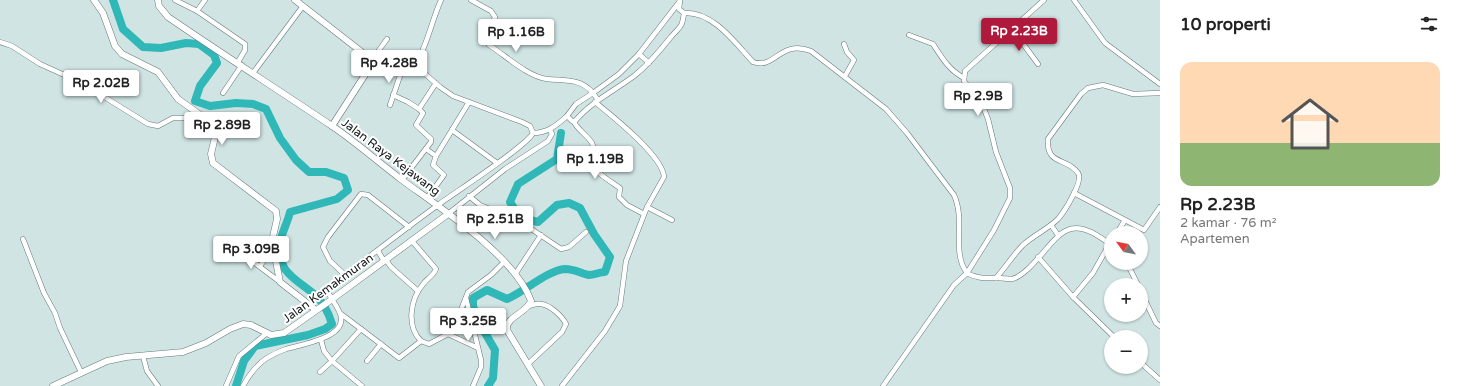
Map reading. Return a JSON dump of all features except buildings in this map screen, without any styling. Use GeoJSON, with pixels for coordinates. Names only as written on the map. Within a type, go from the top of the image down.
{"type":"FeatureCollection","features":[{"type":"Feature","properties":{"kind":"street"},"geometry":{"type":"LineString","coordinates":[[94,0],[103,14],[115,46],[122,54],[158,72],[178,99],[206,118],[215,128],[216,133],[211,154],[213,162],[276,212],[277,218],[272,241],[280,282]]}},
{"type":"Feature","properties":{"kind":"street","name":"Jalan Raya Kejawang"},"geometry":{"type":"LineString","coordinates":[[158,0],[158,4],[164,14],[332,126],[482,241],[516,273],[531,301],[529,306]]}},
{"type":"Feature","properties":{"kind":"street"},"geometry":{"type":"LineString","coordinates":[[175,0],[197,11],[245,44],[245,50],[240,64],[223,93]]}},
{"type":"Feature","properties":{"kind":"street"},"geometry":{"type":"LineString","coordinates":[[197,11],[204,0]]}},
{"type":"Feature","properties":{"kind":"street"},"geometry":{"type":"LineString","coordinates":[[295,0],[373,58],[403,67],[416,66],[447,92],[527,124],[531,128],[532,133],[530,138],[345,275],[328,290],[323,305]]}},
{"type":"Feature","properties":{"kind":"street"},"geometry":{"type":"LineString","coordinates":[[418,60],[422,52],[430,24],[441,0]]}},
{"type":"Feature","properties":{"kind":"street"},"geometry":{"type":"LineString","coordinates":[[471,0],[491,11],[495,17],[488,40],[489,45],[532,74],[547,79],[573,80],[585,85],[595,97],[643,144],[664,173],[663,179],[644,214],[626,261],[620,306],[605,330],[562,386]]}},
{"type":"Feature","properties":{"kind":"street"},"geometry":{"type":"LineString","coordinates":[[574,122],[595,97],[640,55],[680,0]]}},
{"type":"Feature","properties":{"kind":"street"},"geometry":{"type":"LineString","coordinates":[[532,133],[544,133],[550,130],[567,116],[576,104],[595,97],[634,76],[684,23],[684,14],[679,9],[680,0]]}},
{"type":"Feature","properties":{"kind":"street"},"geometry":{"type":"LineString","coordinates":[[964,78],[965,71],[1013,30],[1044,0]]}},
{"type":"Feature","properties":{"kind":"street"},"geometry":{"type":"LineString","coordinates":[[1074,0],[1105,43],[1160,84]]}},
{"type":"Feature","properties":{"kind":"street"},"geometry":{"type":"LineString","coordinates":[[253,73],[303,6]]}},
{"type":"Feature","properties":{"kind":"street"},"geometry":{"type":"LineString","coordinates":[[684,14],[692,12],[711,20],[752,62],[761,64],[769,61],[788,48],[801,47],[811,51],[886,109],[896,119],[954,196],[959,206],[961,218],[961,261],[967,273],[981,278],[1012,279],[1041,260],[1058,235],[1075,227],[1087,229],[1104,239]]}},
{"type":"Feature","properties":{"kind":"street"},"geometry":{"type":"LineString","coordinates":[[1013,30],[1038,64]]}},
{"type":"Feature","properties":{"kind":"street"},"geometry":{"type":"LineString","coordinates":[[883,386],[954,285],[967,273],[994,230],[1010,198],[1010,188],[996,152],[988,119],[964,78],[951,70],[941,58],[933,44],[909,35]]}},
{"type":"Feature","properties":{"kind":"street"},"geometry":{"type":"LineString","coordinates":[[332,126],[370,67],[373,58],[387,39]]}},
{"type":"Feature","properties":{"kind":"street"},"geometry":{"type":"LineString","coordinates":[[0,42],[12,46],[40,64],[82,83],[148,124],[158,126],[173,118],[206,118]]}},
{"type":"Feature","properties":{"kind":"street"},"geometry":{"type":"LineString","coordinates":[[844,44],[847,52],[854,60],[845,76]]}},
{"type":"Feature","properties":{"kind":"street"},"geometry":{"type":"LineString","coordinates":[[640,55],[648,62]]}},
{"type":"Feature","properties":{"kind":"street"},"geometry":{"type":"LineString","coordinates":[[390,105],[403,67]]}},
{"type":"Feature","properties":{"kind":"street"},"geometry":{"type":"LineString","coordinates":[[419,109],[436,83]]}},
{"type":"Feature","properties":{"kind":"street"},"geometry":{"type":"LineString","coordinates":[[996,278],[1025,243],[1059,219],[1074,193],[1080,179],[1079,174],[1074,169],[1053,158],[1048,147],[1048,139],[1084,90],[1103,85],[1133,94],[1160,93]]}},
{"type":"Feature","properties":{"kind":"street"},"geometry":{"type":"LineString","coordinates":[[393,95],[407,101],[423,113],[416,126],[432,140],[402,180]]}},
{"type":"Feature","properties":{"kind":"street"},"geometry":{"type":"LineString","coordinates":[[427,198],[444,175],[433,165],[436,156],[469,102]]}},
{"type":"Feature","properties":{"kind":"street"},"geometry":{"type":"LineString","coordinates":[[567,116],[574,122],[592,144],[593,150],[590,159],[591,163],[620,189],[618,195],[619,198],[627,205],[644,214]]}},
{"type":"Feature","properties":{"kind":"street"},"geometry":{"type":"LineString","coordinates":[[452,130],[497,163]]}},
{"type":"Feature","properties":{"kind":"street"},"geometry":{"type":"LineString","coordinates":[[448,214],[469,196],[532,150],[548,141],[552,134],[550,130]]}},
{"type":"Feature","properties":{"kind":"street"},"geometry":{"type":"LineString","coordinates":[[426,149],[436,156]]}},
{"type":"Feature","properties":{"kind":"street"},"geometry":{"type":"LineString","coordinates":[[1074,193],[1144,230],[1160,208]]}},
{"type":"Feature","properties":{"kind":"street"},"geometry":{"type":"LineString","coordinates":[[345,275],[330,260],[324,247],[328,237],[361,194],[368,195],[409,228]]}},
{"type":"Feature","properties":{"kind":"street"},"geometry":{"type":"LineString","coordinates":[[469,196],[489,209],[521,222],[564,249],[578,241],[586,232]]}},
{"type":"Feature","properties":{"kind":"street"},"geometry":{"type":"LineString","coordinates":[[648,208],[672,220]]}},
{"type":"Feature","properties":{"kind":"street","name":"Jalan Kemakmuran"},"geometry":{"type":"LineString","coordinates":[[53,386],[114,359],[183,352],[206,343],[230,329],[243,324],[247,324],[271,335],[284,333],[448,214]]}},
{"type":"Feature","properties":{"kind":"street"},"geometry":{"type":"LineString","coordinates":[[1121,226],[1125,220]]}},
{"type":"Feature","properties":{"kind":"street"},"geometry":{"type":"LineString","coordinates":[[1051,225],[1058,235]]}},
{"type":"Feature","properties":{"kind":"street"},"geometry":{"type":"LineString","coordinates":[[516,273],[541,235]]}},
{"type":"Feature","properties":{"kind":"street"},"geometry":{"type":"LineString","coordinates":[[23,239],[44,293],[55,313],[60,328],[82,372]]}},
{"type":"Feature","properties":{"kind":"street"},"geometry":{"type":"LineString","coordinates":[[412,241],[436,269],[418,291],[413,301],[413,330],[421,342],[429,344],[448,334],[471,288],[491,275],[504,262]]}},
{"type":"Feature","properties":{"kind":"street"},"geometry":{"type":"LineString","coordinates":[[239,243],[252,261],[280,282],[341,314],[381,344],[393,355],[399,358],[421,342]]}},
{"type":"Feature","properties":{"kind":"street"},"geometry":{"type":"LineString","coordinates":[[260,266],[273,248]]}},
{"type":"Feature","properties":{"kind":"street"},"geometry":{"type":"LineString","coordinates":[[378,251],[391,267],[418,291]]}},
{"type":"Feature","properties":{"kind":"street"},"geometry":{"type":"LineString","coordinates":[[1074,297],[1093,273],[1104,254]]}},
{"type":"Feature","properties":{"kind":"street"},"geometry":{"type":"LineString","coordinates":[[1041,260],[1074,297],[1107,330]]}},
{"type":"Feature","properties":{"kind":"street"},"geometry":{"type":"LineString","coordinates":[[466,298],[481,367],[473,386]]}},
{"type":"Feature","properties":{"kind":"street"},"geometry":{"type":"LineString","coordinates":[[528,364],[562,332],[566,324],[560,316],[547,306],[541,304],[529,306],[510,321],[507,327],[528,364],[541,386]]}},
{"type":"Feature","properties":{"kind":"street"},"geometry":{"type":"LineString","coordinates":[[1148,306],[1156,322],[1160,326]]}},
{"type":"Feature","properties":{"kind":"street"},"geometry":{"type":"LineString","coordinates":[[242,386],[249,374],[268,358],[284,349],[321,340],[336,330],[341,319],[341,314]]}},
{"type":"Feature","properties":{"kind":"street"},"geometry":{"type":"LineString","coordinates":[[320,372],[361,329]]}},
{"type":"Feature","properties":{"kind":"street"},"geometry":{"type":"LineString","coordinates":[[226,386],[239,356],[267,333]]}},
{"type":"Feature","properties":{"kind":"street"},"geometry":{"type":"LineString","coordinates":[[448,334],[478,348]]}},
{"type":"Feature","properties":{"kind":"street"},"geometry":{"type":"LineString","coordinates":[[321,340],[324,351],[332,361],[362,386]]}},
{"type":"Feature","properties":{"kind":"street"},"geometry":{"type":"LineString","coordinates":[[367,361],[381,344]]}},
{"type":"Feature","properties":{"kind":"street"},"geometry":{"type":"LineString","coordinates":[[143,356],[147,371],[158,386]]}},
{"type":"Feature","properties":{"kind":"street"},"geometry":{"type":"LineString","coordinates":[[1148,369],[1160,380]]}},
{"type":"Feature","properties":{"kind":"waterway"},"geometry":{"type":"LineString","coordinates":[[113,0],[123,29],[143,47],[161,48],[186,43],[199,44],[214,55],[217,63],[200,86],[195,101],[210,106],[236,103],[253,104],[266,109],[280,138],[296,160],[309,172],[326,172],[344,178],[348,190],[337,199],[290,212],[280,241],[280,254],[285,269],[295,280],[321,301],[332,324],[325,329],[308,335],[255,346],[244,361],[236,386]]}},
{"type":"Feature","properties":{"kind":"waterway"},"geometry":{"type":"LineString","coordinates":[[488,386],[493,378],[495,350],[478,321],[473,306],[473,298],[487,290],[507,299],[558,270],[569,269],[589,275],[605,272],[610,257],[594,234],[580,208],[569,203],[557,205],[538,222],[521,218],[510,202],[518,184],[557,159],[561,133]]}}]}
